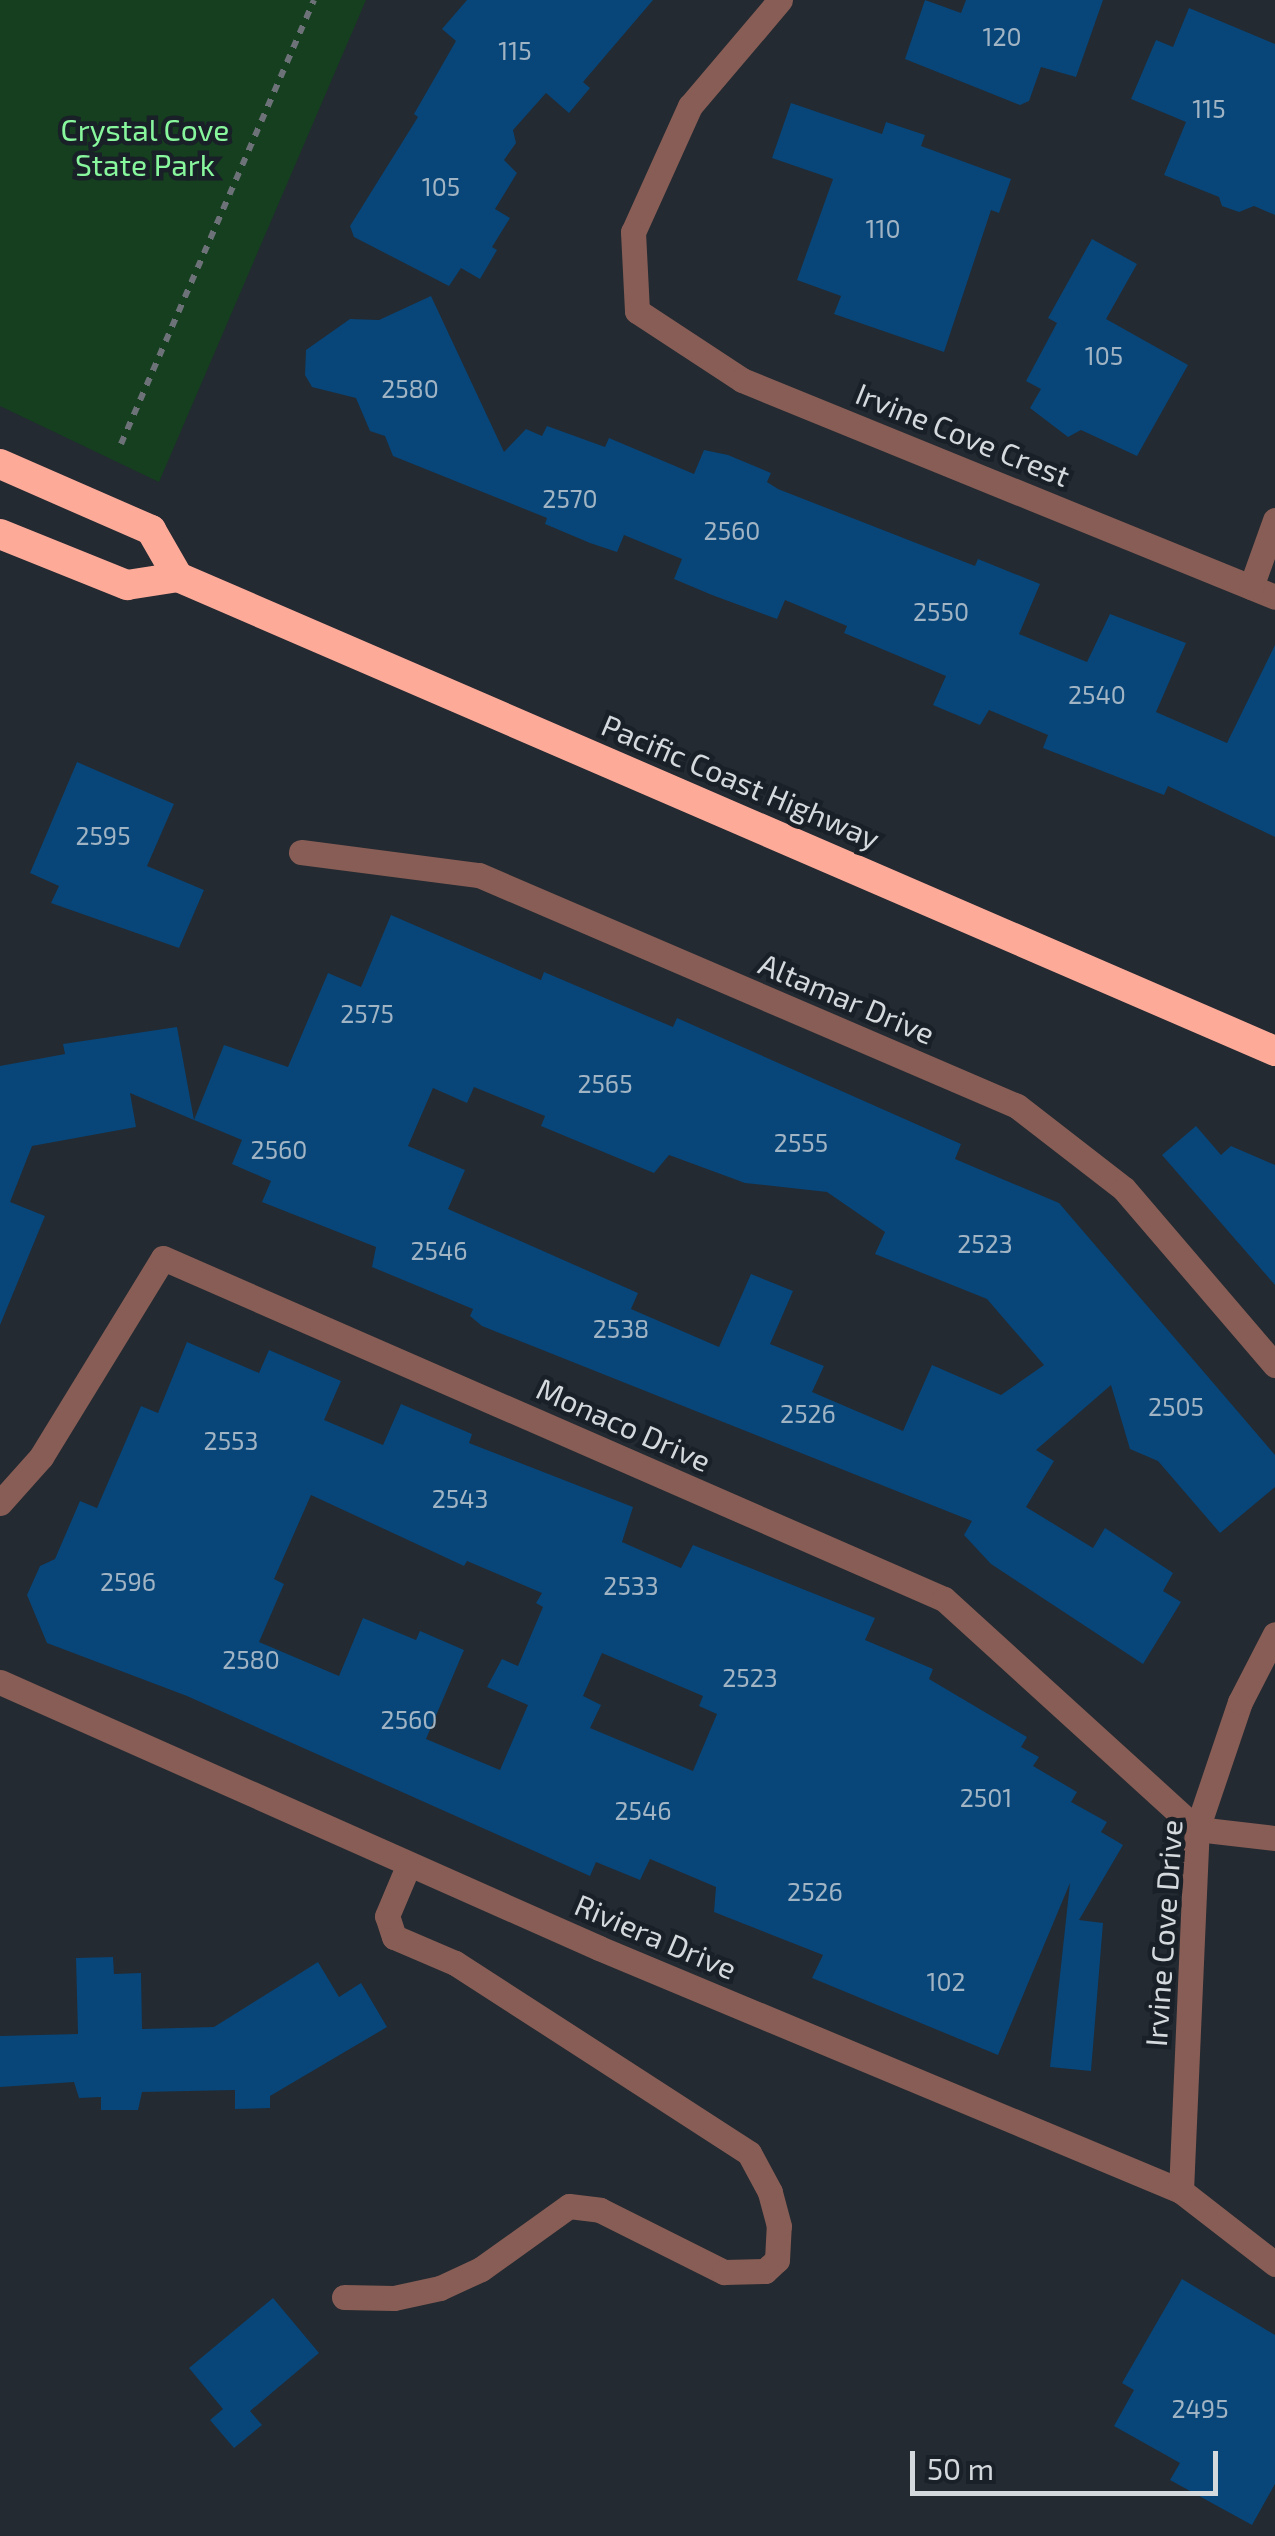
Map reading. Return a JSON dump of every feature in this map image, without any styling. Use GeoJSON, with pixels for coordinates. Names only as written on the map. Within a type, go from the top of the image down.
{"type":"FeatureCollection","features":[{"type":"Feature","properties":{"kind":"highway"},"geometry":{"type":"LineString","coordinates":[[0,464],[151,530],[178,577],[127,584],[0,534]]}},
{"type":"Feature","properties":{"kind":"highway","name":"Pacific Coast Highway"},"geometry":{"type":"LineString","coordinates":[[178,577],[1275,1050]]}},
{"type":"Feature","properties":{"kind":"street","name":"Irvine Cove Crest"},"geometry":{"type":"LineString","coordinates":[[780,0],[682,124],[633,232],[637,311],[742,380],[1263,592]]}},
{"type":"Feature","properties":{"kind":"street"},"geometry":{"type":"LineString","coordinates":[[1263,592],[1275,520]]}},
{"type":"Feature","properties":{"kind":"street","name":"Altamar Drive"},"geometry":{"type":"LineString","coordinates":[[301,852],[480,875],[1016,1106],[1124,1189],[1275,1365]]}},
{"type":"Feature","properties":{"kind":"street","name":"Monaco Drive"},"geometry":{"type":"LineString","coordinates":[[0,1503],[41,1457],[163,1258],[944,1599],[1196,1828]]}},
{"type":"Feature","properties":{"kind":"street","name":"Irvine Cove Drive"},"geometry":{"type":"LineString","coordinates":[[1181,2191],[1196,1828],[1240,1702],[1275,1634]]}},
{"type":"Feature","properties":{"kind":"street","name":"Riviera Drive"},"geometry":{"type":"LineString","coordinates":[[0,1682],[409,1864],[1181,2191],[1275,2264]]}},
{"type":"Feature","properties":{"kind":"street"},"geometry":{"type":"LineString","coordinates":[[1196,1828],[1275,1838]]}},
{"type":"Feature","properties":{"kind":"street"},"geometry":{"type":"LineString","coordinates":[[344,2297],[394,2298],[440,2288],[481,2269],[568,2206],[600,2210],[724,2272],[765,2271],[777,2260],[779,2226],[770,2192],[749,2153],[455,1963],[394,1937],[387,1916],[409,1864]]}},
{"type":"Feature","properties":{"kind":"path"},"geometry":{"type":"LineString","coordinates":[[121,444],[314,0]]}},
{"type":"Feature","properties":{"kind":"green space","name":"Crystal Cove State Park"},"geometry":{"type":"Polygon","coordinates":[[[0,0],[366,0],[159,482],[0,406],[0,0]]]}},
{"type":"Feature","properties":{"kind":"building"},"geometry":{"type":"Polygon","coordinates":[[[467,0],[653,0],[583,82],[590,88],[569,113],[546,93],[513,130],[516,143],[504,160],[517,173],[495,209],[510,218],[492,247],[497,250],[480,279],[461,268],[449,286],[354,237],[350,226],[418,117],[414,114],[456,41],[442,29],[467,0]]]}},
{"type":"Feature","properties":{"kind":"building"},"geometry":{"type":"Polygon","coordinates":[[[925,0],[961,13],[966,0],[1103,0],[1076,77],[1041,67],[1029,101],[1020,105],[905,59],[925,0]]]}},
{"type":"Feature","properties":{"kind":"building"},"geometry":{"type":"Polygon","coordinates":[[[1189,8],[1275,44],[1275,215],[1254,206],[1239,212],[1222,206],[1219,197],[1164,175],[1186,122],[1131,99],[1156,40],[1173,47],[1189,8]]]}},
{"type":"Feature","properties":{"kind":"building"},"geometry":{"type":"Polygon","coordinates":[[[791,103],[882,134],[886,122],[925,135],[921,146],[1011,179],[999,213],[991,210],[944,352],[834,314],[841,296],[797,280],[833,179],[772,158],[791,103]]]}},
{"type":"Feature","properties":{"kind":"building"},"geometry":{"type":"Polygon","coordinates":[[[1092,239],[1137,264],[1106,319],[1188,365],[1137,456],[1081,430],[1068,437],[1030,408],[1041,389],[1026,381],[1057,323],[1048,318],[1092,239]]]}},
{"type":"Feature","properties":{"kind":"building"},"geometry":{"type":"Polygon","coordinates":[[[431,296],[504,452],[526,429],[542,436],[547,426],[605,447],[609,438],[694,474],[704,450],[728,455],[771,473],[767,482],[778,489],[975,566],[978,559],[1040,584],[1019,634],[1087,662],[1110,614],[1186,643],[1156,712],[1227,743],[1275,645],[1275,837],[1168,786],[1164,795],[1043,748],[1048,735],[989,710],[980,725],[933,705],[946,676],[844,633],[847,626],[785,600],[777,619],[712,595],[674,579],[682,559],[624,535],[617,552],[590,543],[545,524],[547,518],[393,456],[385,436],[370,431],[356,398],[312,387],[305,375],[306,350],[350,319],[379,320],[431,296]]]}},
{"type":"Feature","properties":{"kind":"building"},"geometry":{"type":"Polygon","coordinates":[[[77,762],[174,804],[147,866],[204,890],[179,948],[51,903],[59,886],[30,873],[77,762]]]}},
{"type":"Feature","properties":{"kind":"building"},"geometry":{"type":"Polygon","coordinates":[[[391,915],[541,980],[544,972],[673,1027],[677,1018],[961,1144],[955,1159],[1059,1203],[1275,1455],[1275,1487],[1220,1533],[1158,1461],[1130,1449],[1111,1385],[1036,1450],[1054,1461],[1026,1507],[1093,1548],[1105,1528],[1173,1573],[1163,1591],[1181,1602],[1143,1664],[991,1564],[964,1535],[972,1521],[482,1326],[470,1316],[473,1309],[372,1267],[376,1247],[262,1202],[271,1181],[232,1164],[242,1140],[194,1120],[224,1045],[288,1067],[328,973],[361,987],[391,915]],[[474,1087],[467,1103],[433,1088],[408,1146],[465,1170],[448,1209],[638,1293],[631,1309],[719,1347],[751,1274],[793,1291],[770,1344],[824,1366],[812,1392],[903,1431],[932,1365],[1001,1395],[1044,1365],[987,1299],[875,1254],[885,1232],[827,1192],[745,1183],[669,1155],[654,1173],[541,1126],[545,1116],[474,1087]]]}},
{"type":"Feature","properties":{"kind":"building"},"geometry":{"type":"Polygon","coordinates":[[[177,1027],[194,1120],[130,1093],[136,1127],[32,1146],[10,1202],[45,1216],[0,1325],[0,1066],[65,1054],[63,1044],[177,1027]]]}},
{"type":"Feature","properties":{"kind":"building"},"geometry":{"type":"Polygon","coordinates":[[[1196,1126],[1221,1155],[1231,1146],[1275,1165],[1275,1285],[1162,1155],[1196,1126]]]}},
{"type":"Feature","properties":{"kind":"building"},"geometry":{"type":"Polygon","coordinates":[[[187,1342],[259,1373],[269,1350],[341,1381],[324,1420],[383,1445],[401,1404],[472,1434],[469,1443],[633,1507],[622,1542],[681,1568],[693,1545],[875,1618],[865,1640],[933,1669],[929,1679],[1027,1737],[1021,1747],[1039,1757],[1033,1766],[1077,1792],[1071,1802],[1107,1822],[1101,1832],[1123,1845],[1079,1920],[1103,1923],[1091,2071],[1050,2067],[1070,1883],[998,2055],[812,1978],[823,1955],[714,1912],[716,1887],[650,1859],[640,1880],[596,1862],[590,1876],[187,1696],[47,1643],[27,1595],[40,1566],[55,1559],[80,1501],[97,1508],[141,1406],[158,1413],[187,1342]],[[311,1495],[274,1579],[284,1584],[259,1642],[339,1676],[363,1618],[416,1640],[420,1631],[464,1650],[426,1739],[500,1770],[528,1705],[487,1687],[502,1659],[518,1666],[543,1607],[536,1603],[542,1593],[467,1561],[464,1566],[311,1495]],[[602,1653],[583,1696],[601,1705],[590,1728],[693,1771],[717,1714],[699,1706],[703,1696],[602,1653]]]}},
{"type":"Feature","properties":{"kind":"building"},"geometry":{"type":"Polygon","coordinates":[[[113,1957],[114,1974],[141,1973],[142,2029],[214,2027],[318,1962],[339,1997],[361,1983],[387,2027],[270,2096],[270,2108],[235,2109],[235,2090],[142,2092],[138,2110],[101,2110],[101,2097],[79,2098],[74,2082],[0,2087],[0,2036],[78,2034],[76,1958],[113,1957]]]}},
{"type":"Feature","properties":{"kind":"building"},"geometry":{"type":"Polygon","coordinates":[[[1182,2279],[1275,2335],[1275,2484],[1252,2525],[1170,2480],[1180,2463],[1114,2426],[1134,2390],[1122,2383],[1182,2279]]]}},
{"type":"Feature","properties":{"kind":"building"},"geometry":{"type":"Polygon","coordinates":[[[273,2298],[319,2353],[250,2411],[262,2425],[234,2448],[210,2420],[223,2409],[189,2368],[273,2298]]]}}]}
